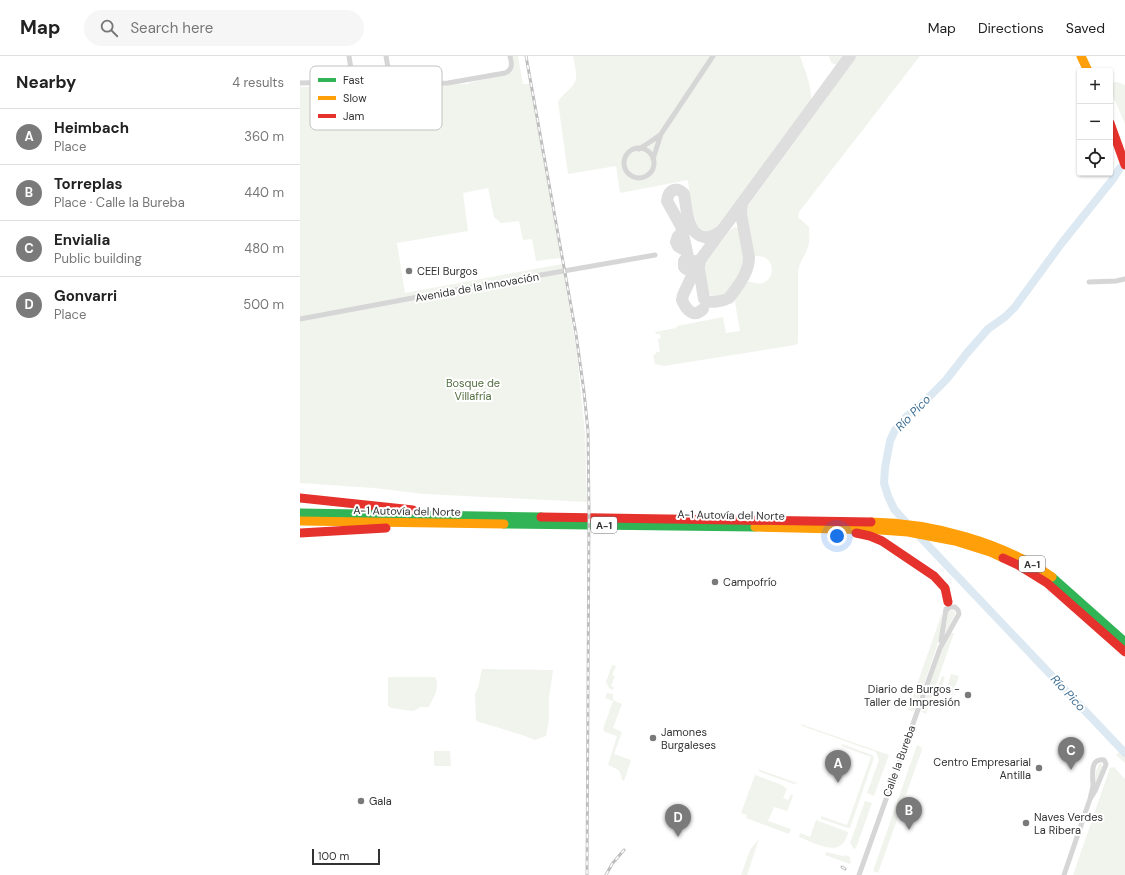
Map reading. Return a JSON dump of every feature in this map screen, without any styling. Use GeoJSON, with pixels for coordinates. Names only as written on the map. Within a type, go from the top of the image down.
{"type":"FeatureCollection","features":[{"type":"Feature","properties":{"kind":"highway"},"geometry":{"type":"LineString","coordinates":[[1081,56],[1087,68]]}},
{"type":"Feature","properties":{"kind":"highway"},"geometry":{"type":"LineString","coordinates":[[1113,131],[1125,165]]}},
{"type":"Feature","properties":{"kind":"highway","name":"A-1"},"geometry":{"type":"LineString","coordinates":[[300,498],[494,517]]}},
{"type":"Feature","properties":{"kind":"highway","name":"A-1 Autovía del Norte"},"geometry":{"type":"LineString","coordinates":[[300,513],[886,522],[917,526],[966,537],[998,548],[1027,561],[1052,577],[1125,642]]}},
{"type":"Feature","properties":{"kind":"highway","name":"A-1 Autovía del Norte"},"geometry":{"type":"LineString","coordinates":[[300,521],[746,527],[908,532],[955,541],[990,552],[1018,565],[1047,584],[1125,652]]}},
{"type":"Feature","properties":{"kind":"highway"},"geometry":{"type":"LineString","coordinates":[[300,534],[340,530],[424,527],[496,527],[504,524]]}},
{"type":"Feature","properties":{"kind":"highway"},"geometry":{"type":"LineString","coordinates":[[746,527],[764,531],[849,532],[876,538],[934,576],[945,588],[947,607]]}},
{"type":"Feature","properties":{"kind":"street"},"geometry":{"type":"LineString","coordinates":[[349,56],[351,66]]}},
{"type":"Feature","properties":{"kind":"street"},"geometry":{"type":"LineString","coordinates":[[386,56],[388,66]]}},
{"type":"Feature","properties":{"kind":"street"},"geometry":{"type":"LineString","coordinates":[[442,83],[505,73],[511,69],[510,56]]}},
{"type":"Feature","properties":{"kind":"street"},"geometry":{"type":"LineString","coordinates":[[653,159],[661,134],[713,56]]}},
{"type":"Feature","properties":{"kind":"street"},"geometry":{"type":"LineString","coordinates":[[300,83],[310,83]]}},
{"type":"Feature","properties":{"kind":"street"},"geometry":{"type":"LineString","coordinates":[[639,149],[646,150],[649,153],[653,159],[654,166],[649,174],[640,178],[635,178],[627,172],[625,168],[624,163],[626,158],[632,151],[639,149],[661,134]]}},
{"type":"Feature","properties":{"kind":"street","name":"Avenida de la Innovación"},"geometry":{"type":"LineString","coordinates":[[300,319],[655,256]]}},
{"type":"Feature","properties":{"kind":"street"},"geometry":{"type":"LineString","coordinates":[[1089,282],[1116,281],[1125,279]]}},
{"type":"Feature","properties":{"kind":"street","name":"Calle la Bureba"},"geometry":{"type":"LineString","coordinates":[[859,875],[940,648],[959,614],[958,610],[954,607],[947,607],[940,648]]}},
{"type":"Feature","properties":{"kind":"street"},"geometry":{"type":"LineString","coordinates":[[1064,875],[1090,799],[1094,765],[1100,760],[1104,760],[1106,764],[1105,767],[1090,799]]}},
{"type":"Feature","properties":{"kind":"green space","name":"Bosque de Villafría"},"geometry":{"type":"Polygon","coordinates":[[[513,56],[518,56],[523,84],[530,84],[561,258],[536,261],[532,239],[523,240],[519,221],[501,223],[494,217],[488,188],[463,193],[468,231],[397,243],[405,293],[562,264],[577,354],[585,433],[587,502],[424,494],[374,488],[300,483],[300,87],[310,87],[310,130],[442,130],[442,84],[468,84],[511,73],[514,63],[513,56]]]}},
{"type":"Feature","properties":{"kind":"green space"},"geometry":{"type":"Polygon","coordinates":[[[573,56],[800,56],[809,84],[811,101],[718,227],[711,231],[705,231],[698,226],[694,217],[688,180],[620,193],[616,166],[568,174],[558,102],[572,87],[576,79],[573,56]]]}},
{"type":"Feature","properties":{"kind":"green space"},"geometry":{"type":"Polygon","coordinates":[[[829,56],[845,56],[838,65],[831,63],[829,56]]]}},
{"type":"Feature","properties":{"kind":"green space"},"geometry":{"type":"Polygon","coordinates":[[[857,56],[920,56],[799,212],[798,217],[809,227],[809,242],[798,271],[798,343],[795,345],[664,366],[655,364],[653,355],[656,354],[656,352],[660,352],[658,339],[661,338],[660,334],[656,334],[655,332],[723,317],[726,333],[740,331],[735,302],[737,294],[747,282],[763,283],[769,279],[772,272],[770,262],[767,259],[755,256],[753,253],[745,212],[747,207],[857,56]]]}},
{"type":"Feature","properties":{"kind":"green space"},"geometry":{"type":"Polygon","coordinates":[[[1117,82],[1125,85],[1125,124],[1113,96],[1113,83],[1117,82]]]}},
{"type":"Feature","properties":{"kind":"green space"},"geometry":{"type":"Polygon","coordinates":[[[735,227],[740,230],[745,260],[743,270],[727,294],[714,296],[708,292],[705,272],[707,261],[728,233],[735,227]]]}},
{"type":"Feature","properties":{"kind":"green space"},"geometry":{"type":"Polygon","coordinates":[[[950,610],[955,611],[955,615],[945,633],[948,613],[950,610]]]}},
{"type":"Feature","properties":{"kind":"green space"},"geometry":{"type":"Polygon","coordinates":[[[942,613],[941,632],[938,643],[915,710],[908,710],[942,613]]]}},
{"type":"Feature","properties":{"kind":"green space"},"geometry":{"type":"Polygon","coordinates":[[[951,633],[954,633],[926,714],[922,712],[921,709],[941,648],[951,633]]]}},
{"type":"Feature","properties":{"kind":"green space"},"geometry":{"type":"Polygon","coordinates":[[[612,665],[616,666],[612,675],[615,676],[611,686],[614,687],[613,690],[609,688],[606,682],[612,665]]]}},
{"type":"Feature","properties":{"kind":"green space"},"geometry":{"type":"Polygon","coordinates":[[[482,669],[553,670],[549,698],[549,720],[546,736],[535,740],[476,721],[475,694],[478,688],[482,669]]]}},
{"type":"Feature","properties":{"kind":"green space"},"geometry":{"type":"Polygon","coordinates":[[[951,674],[959,676],[952,695],[945,693],[951,674]]]}},
{"type":"Feature","properties":{"kind":"green space"},"geometry":{"type":"Polygon","coordinates":[[[942,676],[945,677],[940,693],[936,692],[942,676]]]}},
{"type":"Feature","properties":{"kind":"green space"},"geometry":{"type":"Polygon","coordinates":[[[435,677],[437,681],[437,689],[429,707],[420,707],[412,711],[391,708],[388,706],[388,678],[435,677]]]}},
{"type":"Feature","properties":{"kind":"green space"},"geometry":{"type":"Polygon","coordinates":[[[607,693],[613,694],[613,700],[622,704],[613,728],[622,732],[614,754],[631,760],[624,781],[622,780],[618,770],[608,765],[617,736],[605,732],[603,729],[613,701],[605,698],[607,693]]]}},
{"type":"Feature","properties":{"kind":"green space"},"geometry":{"type":"Polygon","coordinates":[[[801,724],[889,755],[874,796],[867,793],[879,760],[876,752],[802,726],[801,724]]]}},
{"type":"Feature","properties":{"kind":"green space"},"geometry":{"type":"Polygon","coordinates":[[[842,744],[872,755],[874,758],[850,828],[821,819],[821,816],[847,825],[871,757],[841,746],[842,744]]]}},
{"type":"Feature","properties":{"kind":"green space"},"geometry":{"type":"Polygon","coordinates":[[[917,745],[921,747],[922,750],[878,873],[873,871],[917,745]]]}},
{"type":"Feature","properties":{"kind":"green space"},"geometry":{"type":"Polygon","coordinates":[[[1125,747],[1125,763],[1116,755],[1125,747]]]}},
{"type":"Feature","properties":{"kind":"green space"},"geometry":{"type":"Polygon","coordinates":[[[434,751],[450,751],[451,766],[434,766],[434,751]]]}},
{"type":"Feature","properties":{"kind":"green space"},"geometry":{"type":"Polygon","coordinates":[[[1099,764],[1102,764],[1102,768],[1094,789],[1096,771],[1099,764]]]}},
{"type":"Feature","properties":{"kind":"green space"},"geometry":{"type":"Polygon","coordinates":[[[1114,767],[1125,779],[1125,875],[1073,875],[1110,768],[1114,767]]]}},
{"type":"Feature","properties":{"kind":"green space"},"geometry":{"type":"Polygon","coordinates":[[[758,769],[797,783],[794,784],[760,772],[758,769]]]}},
{"type":"Feature","properties":{"kind":"green space"},"geometry":{"type":"Polygon","coordinates":[[[755,775],[782,785],[787,789],[783,798],[788,800],[791,794],[793,796],[787,811],[774,807],[768,821],[791,829],[789,834],[746,818],[747,815],[741,813],[755,775]]]}},
{"type":"Feature","properties":{"kind":"green space"},"geometry":{"type":"Polygon","coordinates":[[[865,801],[872,803],[856,848],[854,849],[850,843],[865,801]]]}},
{"type":"Feature","properties":{"kind":"green space"},"geometry":{"type":"Polygon","coordinates":[[[816,820],[848,832],[845,841],[840,846],[834,848],[820,845],[799,837],[800,833],[810,837],[816,820]]]}},
{"type":"Feature","properties":{"kind":"green space"},"geometry":{"type":"Polygon","coordinates":[[[759,839],[747,875],[741,875],[750,850],[759,839]]]}},
{"type":"Feature","properties":{"kind":"green space"},"geometry":{"type":"Polygon","coordinates":[[[826,852],[850,857],[850,864],[825,855],[826,852]]]}},
{"type":"Feature","properties":{"kind":"waterway","name":"Río Pico"},"geometry":{"type":"LineString","coordinates":[[1120,168],[1113,179],[1061,244],[1015,307],[1005,317],[988,329],[946,380],[905,418],[895,430],[890,441],[884,483],[894,509],[902,518],[1125,753]]}},
{"type":"Feature","properties":{"kind":"taxiway"},"geometry":{"type":"LineString","coordinates":[[703,309],[696,313],[690,312],[682,300],[698,263],[850,56]]}},
{"type":"Feature","properties":{"kind":"taxiway"},"geometry":{"type":"LineString","coordinates":[[702,258],[695,261],[688,257],[681,226],[667,201],[669,194],[673,190],[681,191],[684,194],[688,219],[694,231],[698,235],[708,237],[721,231]]}},
{"type":"Feature","properties":{"kind":"taxiway"},"geometry":{"type":"LineString","coordinates":[[700,263],[699,269],[704,299],[708,302],[714,302],[729,298],[745,274],[749,263],[741,214],[742,204]]}},
{"type":"Feature","properties":{"kind":"taxiway"},"geometry":{"type":"LineString","coordinates":[[683,249],[678,246],[676,242],[678,236],[683,234],[688,257],[684,261],[684,267],[690,270],[698,264]]}},
{"type":"Feature","properties":{"kind":"railway"},"geometry":{"type":"LineString","coordinates":[[526,56],[576,334],[588,431],[587,875]]}},
{"type":"Feature","properties":{"kind":"railway"},"geometry":{"type":"LineString","coordinates":[[606,875],[612,864],[624,850]]}},
{"type":"Feature","properties":{"kind":"traffic: fast"},"geometry":{"type":"LineString","coordinates":[[300,513],[541,517]]}},
{"type":"Feature","properties":{"kind":"traffic: fast"},"geometry":{"type":"LineString","coordinates":[[504,524],[755,527]]}},
{"type":"Feature","properties":{"kind":"traffic: fast"},"geometry":{"type":"LineString","coordinates":[[1052,577],[1125,642]]}},
{"type":"Feature","properties":{"kind":"traffic: slow"},"geometry":{"type":"LineString","coordinates":[[1081,56],[1087,68]]}},
{"type":"Feature","properties":{"kind":"traffic: slow"},"geometry":{"type":"LineString","coordinates":[[300,521],[504,524]]}},
{"type":"Feature","properties":{"kind":"traffic: slow"},"geometry":{"type":"LineString","coordinates":[[871,522],[918,526],[966,537],[989,544],[1012,554],[1052,577]]}},
{"type":"Feature","properties":{"kind":"traffic: slow"},"geometry":{"type":"LineString","coordinates":[[755,527],[908,532],[955,541],[990,552],[1003,558]]}},
{"type":"Feature","properties":{"kind":"traffic: jam"},"geometry":{"type":"LineString","coordinates":[[1113,131],[1125,165]]}},
{"type":"Feature","properties":{"kind":"traffic: jam"},"geometry":{"type":"LineString","coordinates":[[300,498],[413,510]]}},
{"type":"Feature","properties":{"kind":"traffic: jam"},"geometry":{"type":"LineString","coordinates":[[541,517],[871,522]]}},
{"type":"Feature","properties":{"kind":"traffic: jam"},"geometry":{"type":"LineString","coordinates":[[300,533],[386,528]]}},
{"type":"Feature","properties":{"kind":"traffic: jam"},"geometry":{"type":"LineString","coordinates":[[856,533],[870,536],[882,541],[934,576],[945,588],[948,602]]}},
{"type":"Feature","properties":{"kind":"traffic: jam"},"geometry":{"type":"LineString","coordinates":[[1003,558],[1018,565],[1047,583],[1125,652]]}},
{"type":"Feature","properties":{"kind":"place","name":"CEEI Burgos"},"geometry":{"type":"Point","coordinates":[409,271]}},
{"type":"Feature","properties":{"kind":"place","name":"Campofrío"},"geometry":{"type":"Point","coordinates":[715,582]}},
{"type":"Feature","properties":{"kind":"place","name":"Diario de Burgos - Taller de Impresión"},"geometry":{"type":"Point","coordinates":[968,695]}},
{"type":"Feature","properties":{"kind":"place","name":"Jamones Burgaleses"},"geometry":{"type":"Point","coordinates":[653,738]}},
{"type":"Feature","properties":{"kind":"place","name":"Centro Empresarial Antilla"},"geometry":{"type":"Point","coordinates":[1039,768]}},
{"type":"Feature","properties":{"kind":"place","name":"Envialia"},"geometry":{"type":"Point","coordinates":[1071,770]}},
{"type":"Feature","properties":{"kind":"place","name":"Heimbach"},"geometry":{"type":"Point","coordinates":[838,783]}},
{"type":"Feature","properties":{"kind":"place","name":"Gala"},"geometry":{"type":"Point","coordinates":[361,801]}},
{"type":"Feature","properties":{"kind":"place","name":"Naves Verdes La Ribera"},"geometry":{"type":"Point","coordinates":[1026,823]}},
{"type":"Feature","properties":{"kind":"place","name":"Torreplas"},"geometry":{"type":"Point","coordinates":[909,830]}},
{"type":"Feature","properties":{"kind":"place","name":"Gonvarri"},"geometry":{"type":"Point","coordinates":[678,837]}}]}
